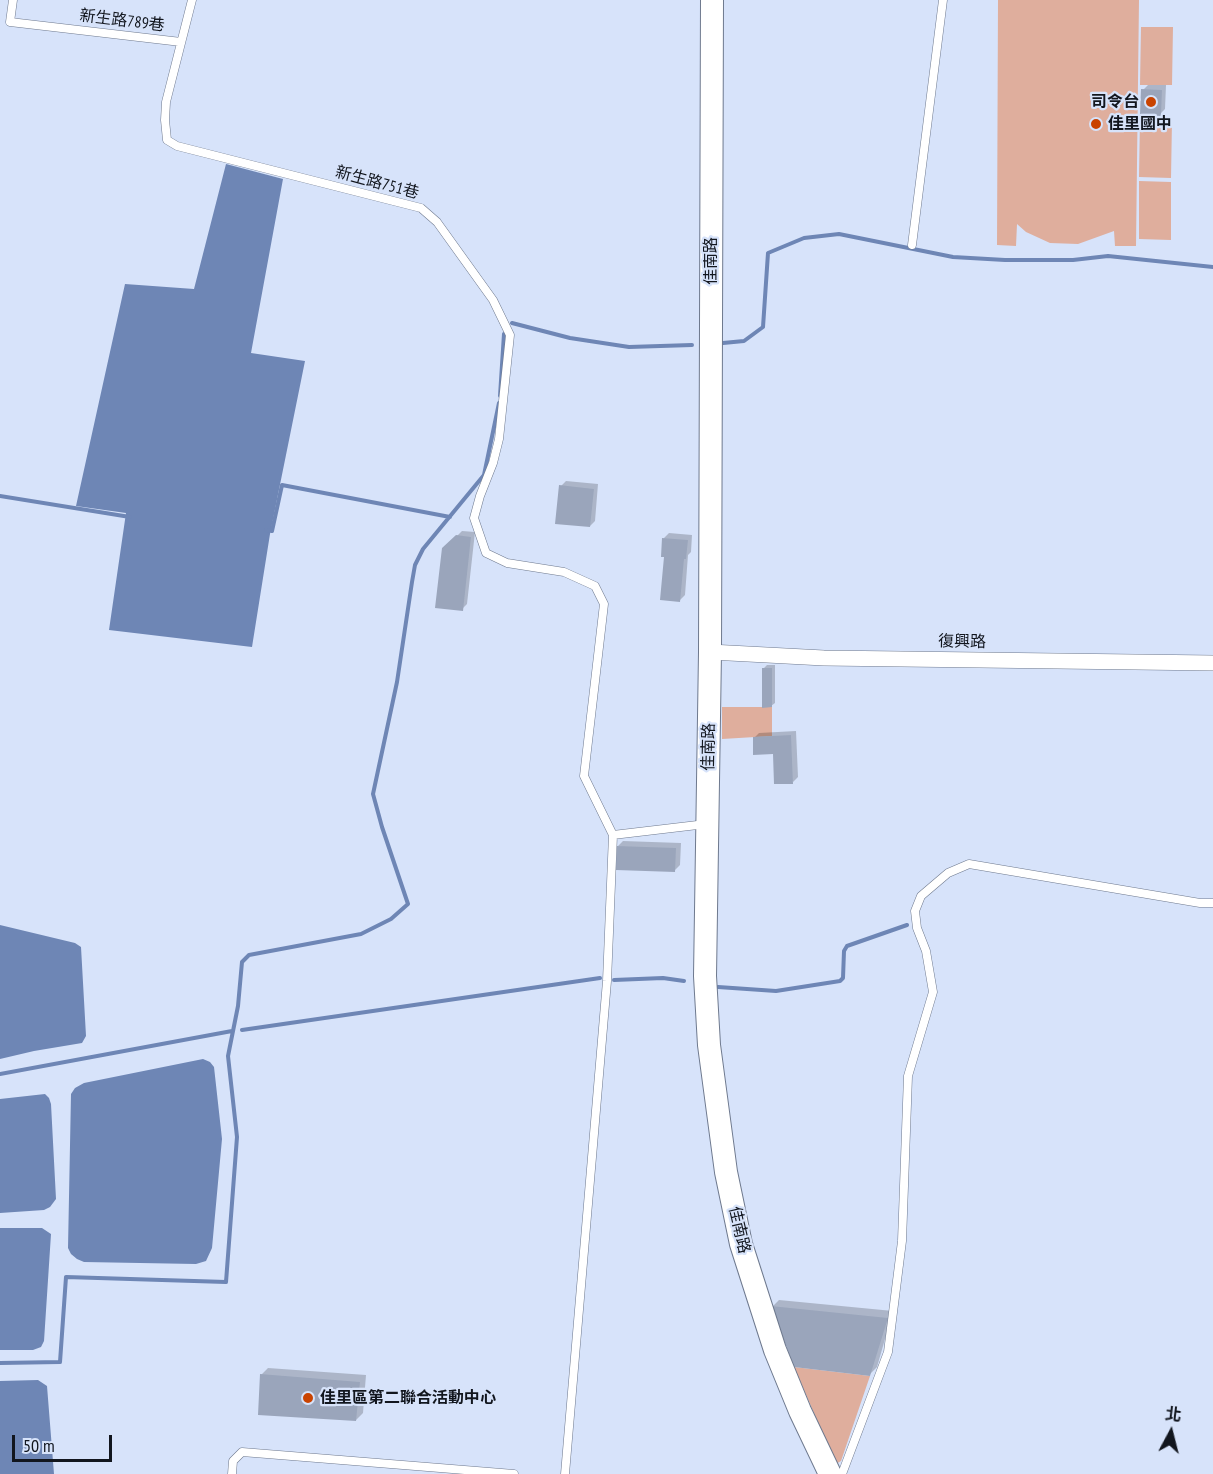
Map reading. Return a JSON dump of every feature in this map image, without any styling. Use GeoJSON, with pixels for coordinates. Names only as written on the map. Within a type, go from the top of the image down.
{"type":"FeatureCollection","features":[{"type":"Feature","properties":{"kind":"street","name":"佳南路"},"geometry":{"type":"LineString","coordinates":[[712,0],[710,652],[705,976],[709,1045],[726,1172],[741,1244],[775,1350],[800,1411],[830,1474]]}},
{"type":"Feature","properties":{"kind":"street","name":"復興路"},"geometry":{"type":"LineString","coordinates":[[710,652],[824,658],[1213,663]]}},
{"type":"Feature","properties":{"kind":"lane","name":"新生路789巷"},"geometry":{"type":"LineString","coordinates":[[13,0],[10,22],[181,42]]}},
{"type":"Feature","properties":{"kind":"lane","name":"新生路751巷"},"geometry":{"type":"LineString","coordinates":[[192,0],[166,102],[167,140],[177,146],[422,208],[436,222],[493,300],[510,335],[499,439],[474,518],[486,553],[507,563],[564,572],[596,586],[604,604],[584,776],[613,835]]}},
{"type":"Feature","properties":{"kind":"lane"},"geometry":{"type":"LineString","coordinates":[[912,244],[943,0]]}},
{"type":"Feature","properties":{"kind":"lane"},"geometry":{"type":"LineString","coordinates":[[566,1474],[608,981],[613,835],[708,824]]}},
{"type":"Feature","properties":{"kind":"lane"},"geometry":{"type":"LineString","coordinates":[[842,1474],[888,1352],[902,1241],[908,1076],[933,992],[926,951],[917,928],[915,911],[921,896],[948,873],[969,864],[1200,903],[1213,903]]}},
{"type":"Feature","properties":{"kind":"lane"},"geometry":{"type":"LineString","coordinates":[[232,1474],[233,1461],[242,1452],[514,1474]]}},
{"type":"Feature","properties":{"kind":"shaded area"},"geometry":{"type":"Polygon","coordinates":[[[998,0],[1139,0],[1136,246],[1115,246],[1114,231],[1078,244],[1050,243],[1026,232],[1017,224],[1016,246],[997,245],[998,0]]]}},
{"type":"Feature","properties":{"kind":"shaded area"},"geometry":{"type":"Polygon","coordinates":[[[1141,27],[1173,27],[1172,85],[1140,85],[1141,27]]]}},
{"type":"Feature","properties":{"kind":"shaded area"},"geometry":{"type":"Polygon","coordinates":[[[1140,119],[1172,120],[1171,178],[1139,177],[1140,119]]]}},
{"type":"Feature","properties":{"kind":"shaded area"},"geometry":{"type":"Polygon","coordinates":[[[1139,181],[1171,182],[1171,240],[1139,239],[1139,181]]]}},
{"type":"Feature","properties":{"kind":"shaded area"},"geometry":{"type":"Polygon","coordinates":[[[722,707],[772,707],[772,736],[722,739],[722,707]]]}},
{"type":"Feature","properties":{"kind":"shaded area"},"geometry":{"type":"Polygon","coordinates":[[[794,1367],[870,1376],[841,1461],[836,1464],[794,1367]]]}},
{"type":"Feature","properties":{"kind":"water"},"geometry":{"type":"Polygon","coordinates":[[[226,164],[283,179],[251,353],[305,361],[270,534],[252,647],[109,630],[126,513],[76,506],[125,284],[194,289],[226,164]]]}},
{"type":"Feature","properties":{"kind":"water"},"geometry":{"type":"Polygon","coordinates":[[[0,925],[75,943],[81,947],[86,1036],[82,1043],[0,1059],[0,925]]]}},
{"type":"Feature","properties":{"kind":"water"},"geometry":{"type":"Polygon","coordinates":[[[203,1059],[214,1067],[222,1139],[212,1248],[206,1261],[196,1264],[84,1262],[77,1259],[68,1248],[71,1094],[75,1088],[84,1083],[203,1059]]]}},
{"type":"Feature","properties":{"kind":"water"},"geometry":{"type":"Polygon","coordinates":[[[45,1094],[51,1104],[56,1199],[50,1207],[44,1210],[0,1213],[0,1099],[45,1094]]]}},
{"type":"Feature","properties":{"kind":"water"},"geometry":{"type":"Polygon","coordinates":[[[0,1228],[42,1228],[51,1234],[44,1341],[41,1347],[33,1350],[0,1350],[0,1228]]]}},
{"type":"Feature","properties":{"kind":"water"},"geometry":{"type":"Polygon","coordinates":[[[38,1380],[47,1386],[54,1474],[0,1474],[0,1381],[38,1380]]]}},
{"type":"Feature","properties":{"kind":"building","name":"司令台"},"geometry":{"type":"Polygon","coordinates":[[[1141,89],[1162,90],[1161,116],[1140,115],[1141,89]]]}},
{"type":"Feature","properties":{"kind":"building"},"geometry":{"type":"Polygon","coordinates":[[[559,485],[594,489],[590,527],[555,524],[559,485]]]}},
{"type":"Feature","properties":{"kind":"building"},"geometry":{"type":"Polygon","coordinates":[[[456,535],[471,537],[463,611],[435,608],[442,548],[456,535]]]}},
{"type":"Feature","properties":{"kind":"building"},"geometry":{"type":"Polygon","coordinates":[[[662,538],[688,540],[680,602],[660,600],[664,557],[661,557],[662,538]]]}},
{"type":"Feature","properties":{"kind":"building"},"geometry":{"type":"Polygon","coordinates":[[[762,668],[772,668],[772,707],[762,708],[762,668]]]}},
{"type":"Feature","properties":{"kind":"building"},"geometry":{"type":"Polygon","coordinates":[[[791,735],[793,784],[774,784],[773,754],[753,755],[753,737],[791,735]]]}},
{"type":"Feature","properties":{"kind":"building"},"geometry":{"type":"Polygon","coordinates":[[[617,846],[676,848],[675,872],[616,870],[617,846]]]}},
{"type":"Feature","properties":{"kind":"building"},"geometry":{"type":"Polygon","coordinates":[[[771,1306],[888,1318],[870,1376],[794,1367],[771,1306]]]}},
{"type":"Feature","properties":{"kind":"building","name":"佳里區第二聯合活動中心"},"geometry":{"type":"Polygon","coordinates":[[[260,1374],[360,1382],[356,1421],[258,1415],[260,1374]]]}},
{"type":"Feature","properties":{"kind":"waterway"},"geometry":{"type":"LineString","coordinates":[[723,343],[744,341],[763,327],[768,253],[804,238],[839,234],[953,257],[1073,260],[1108,256],[1213,267]]}},
{"type":"Feature","properties":{"kind":"waterway"},"geometry":{"type":"LineString","coordinates":[[512,323],[570,338],[629,347],[692,345]]}},
{"type":"Feature","properties":{"kind":"waterway"},"geometry":{"type":"LineString","coordinates":[[500,396],[504,334]]}},
{"type":"Feature","properties":{"kind":"waterway"},"geometry":{"type":"LineString","coordinates":[[0,1363],[60,1362],[66,1277],[226,1282],[237,1137],[228,1056],[238,1006],[242,962],[249,955],[361,934],[391,919],[408,904],[373,794],[397,682],[415,565],[423,549],[484,475],[499,403]]}},
{"type":"Feature","properties":{"kind":"waterway"},"geometry":{"type":"LineString","coordinates":[[266,530],[272,531],[282,485],[450,517]]}},
{"type":"Feature","properties":{"kind":"waterway"},"geometry":{"type":"LineString","coordinates":[[0,496],[130,517]]}},
{"type":"Feature","properties":{"kind":"waterway"},"geometry":{"type":"LineString","coordinates":[[718,987],[776,991],[840,981],[843,978],[844,951],[847,946],[907,925]]}},
{"type":"Feature","properties":{"kind":"waterway"},"geometry":{"type":"LineString","coordinates":[[242,1030],[600,978]]}},
{"type":"Feature","properties":{"kind":"waterway"},"geometry":{"type":"LineString","coordinates":[[614,980],[663,978],[684,981]]}},
{"type":"Feature","properties":{"kind":"waterway"},"geometry":{"type":"LineString","coordinates":[[0,1074],[232,1031]]}},
{"type":"Feature","properties":{"kind":"place","name":"司令台"},"geometry":{"type":"Point","coordinates":[1151,102]}},
{"type":"Feature","properties":{"kind":"place","name":"佳里國中"},"geometry":{"type":"Point","coordinates":[1096,124]}},
{"type":"Feature","properties":{"kind":"place","name":"佳里區第二聯合活動中心"},"geometry":{"type":"Point","coordinates":[308,1398]}}]}
